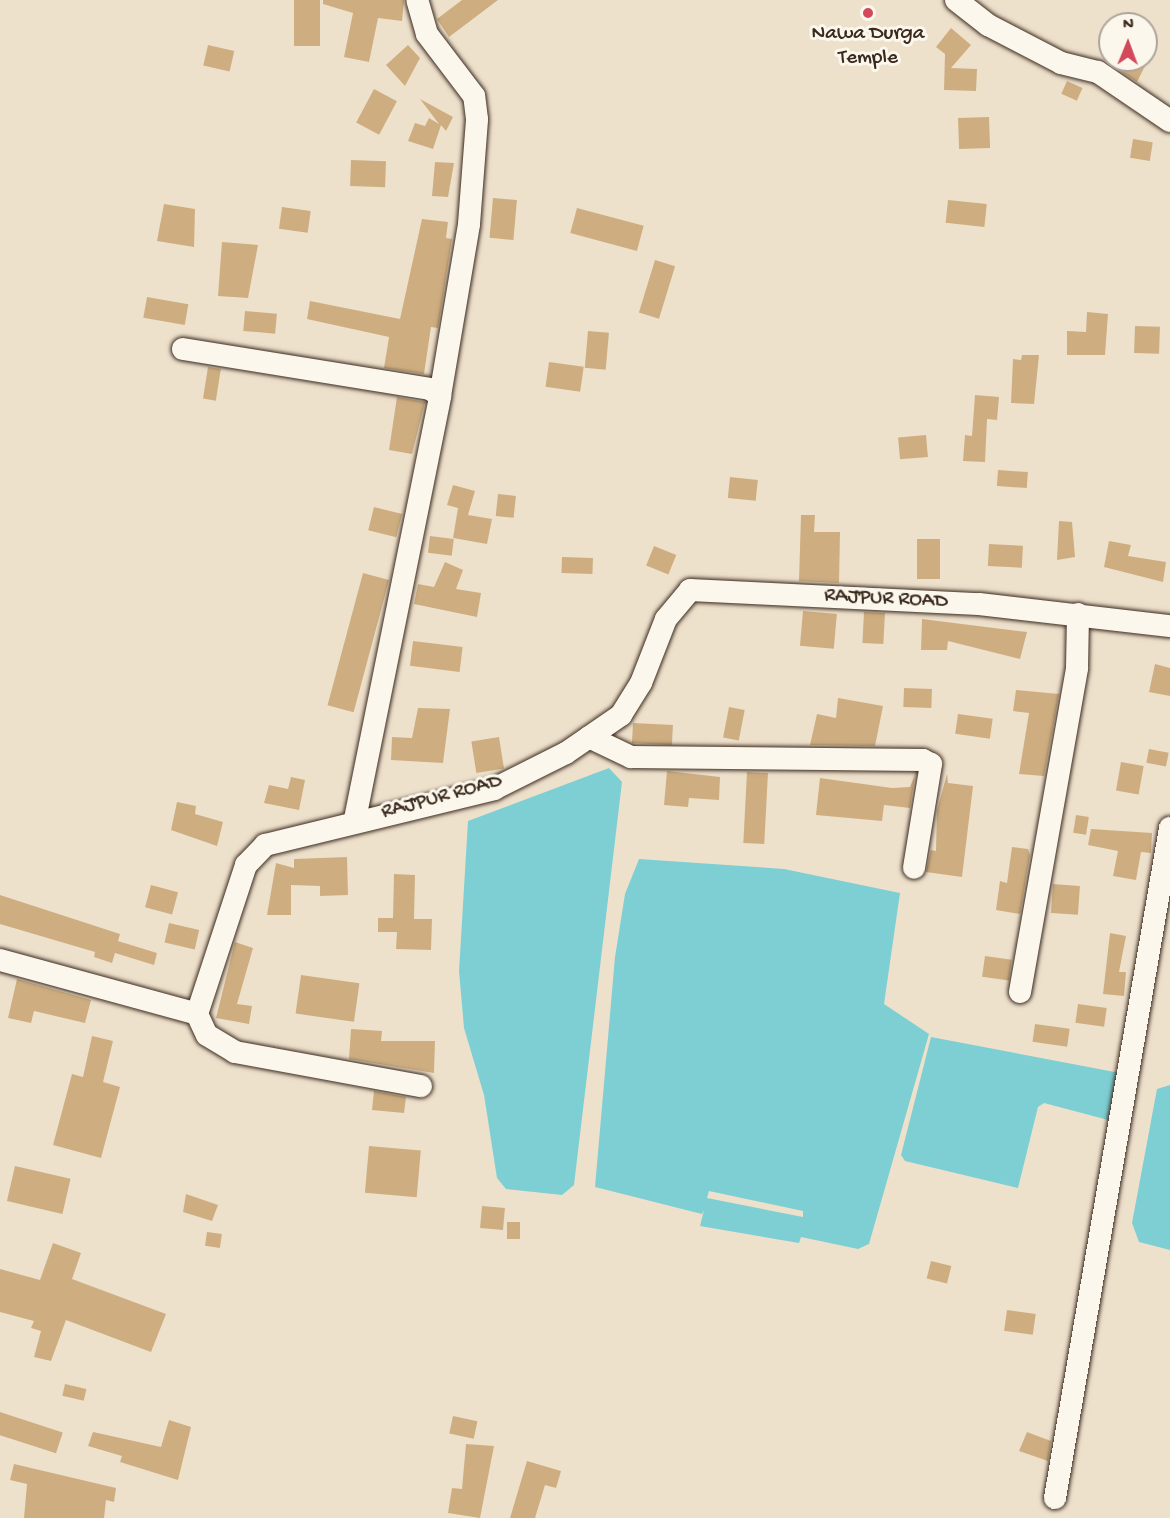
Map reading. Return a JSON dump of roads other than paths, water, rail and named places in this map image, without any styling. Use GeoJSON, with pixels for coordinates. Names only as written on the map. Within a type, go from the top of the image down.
{"type":"FeatureCollection","features":[{"type":"Feature","properties":{"kind":"street"},"geometry":{"type":"LineString","coordinates":[[355,819],[440,396],[469,224],[477,119],[474,96],[428,34],[417,0]]}},
{"type":"Feature","properties":{"kind":"street"},"geometry":{"type":"LineString","coordinates":[[956,0],[988,25],[1061,63],[1098,72],[1170,121]]}},
{"type":"Feature","properties":{"kind":"street"},"geometry":{"type":"LineString","coordinates":[[183,349],[430,389],[440,396]]}},
{"type":"Feature","properties":{"kind":"street","name":"RAJPUR ROAD"},"geometry":{"type":"LineString","coordinates":[[197,1014],[246,865],[265,845],[355,819],[494,789],[589,737],[621,715],[641,683],[666,619],[690,590],[1078,614],[1170,626]]}},
{"type":"Feature","properties":{"kind":"street"},"geometry":{"type":"LineString","coordinates":[[1020,992],[1077,668],[1078,614]]}},
{"type":"Feature","properties":{"kind":"street"},"geometry":{"type":"LineString","coordinates":[[589,737],[631,757],[923,760],[931,764],[914,868]]}},
{"type":"Feature","properties":{"kind":"street"},"geometry":{"type":"LineString","coordinates":[[1055,1498],[1170,828]]}},
{"type":"Feature","properties":{"kind":"street"},"geometry":{"type":"LineString","coordinates":[[0,960],[197,1014],[207,1035],[235,1052],[421,1086]]}},
{"type":"Feature","properties":{"kind":"water"},"geometry":{"type":"Polygon","coordinates":[[[609,768],[622,782],[574,1185],[562,1195],[506,1189],[497,1178],[484,1095],[464,1028],[459,971],[468,821],[609,768]]]}},
{"type":"Feature","properties":{"kind":"water"},"geometry":{"type":"Polygon","coordinates":[[[639,859],[784,869],[900,893],[884,1004],[929,1034],[869,1244],[858,1249],[801,1237],[799,1243],[700,1226],[704,1210],[702,1214],[595,1187],[615,957],[625,894],[639,859]],[[709,1191],[707,1198],[803,1217],[803,1211],[709,1191]]]}},
{"type":"Feature","properties":{"kind":"water"},"geometry":{"type":"Polygon","coordinates":[[[931,1037],[1120,1073],[1112,1121],[1044,1103],[1038,1107],[1018,1188],[905,1161],[901,1155],[931,1037]]]}},
{"type":"Feature","properties":{"kind":"water"},"geometry":{"type":"Polygon","coordinates":[[[1170,1085],[1170,1250],[1139,1242],[1132,1223],[1157,1089],[1170,1085]]]}},
{"type":"Feature","properties":{"kind":"place","name":"Nawa Durga Temple"},"geometry":{"type":"Point","coordinates":[868,13]}}]}
